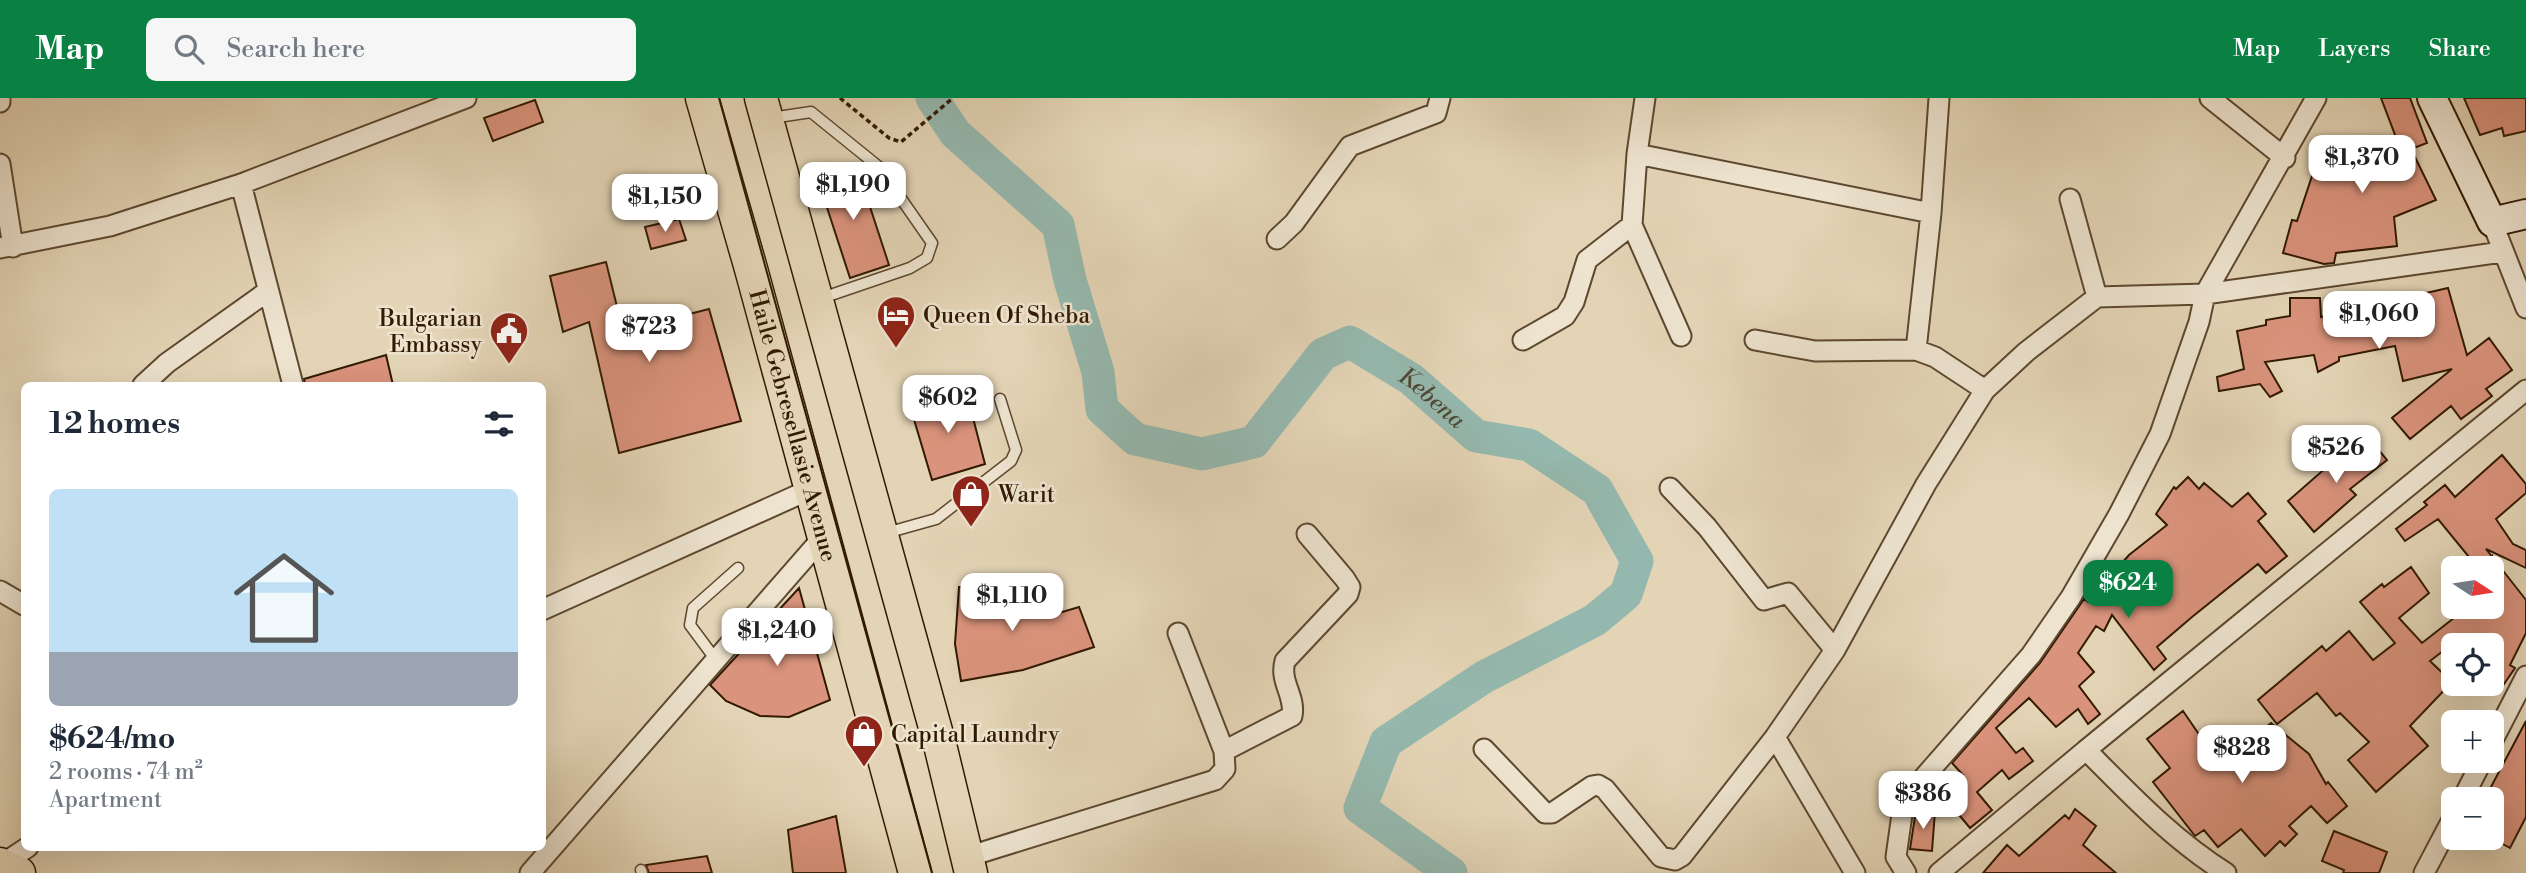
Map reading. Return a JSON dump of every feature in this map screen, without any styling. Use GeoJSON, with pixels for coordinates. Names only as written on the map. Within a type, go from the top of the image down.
{"type":"FeatureCollection","features":[{"type":"Feature","properties":{"kind":"main road","name":"Haile Gebresellasie Avenue"},"geometry":{"type":"LineString","coordinates":[[702,98],[915,873]]}},
{"type":"Feature","properties":{"kind":"main road"},"geometry":{"type":"LineString","coordinates":[[2432,98],[2492,222],[2526,214]]}},
{"type":"Feature","properties":{"kind":"main road"},"geometry":{"type":"LineString","coordinates":[[764,108],[815,300],[942,749],[969,865]]}},
{"type":"Feature","properties":{"kind":"street"},"geometry":{"type":"LineString","coordinates":[[1277,239],[1294,223],[1350,146],[1436,113],[1440,98]]}},
{"type":"Feature","properties":{"kind":"street"},"geometry":{"type":"LineString","coordinates":[[1645,98],[1637,154],[1632,225],[1681,337]]}},
{"type":"Feature","properties":{"kind":"street"},"geometry":{"type":"LineString","coordinates":[[1916,350],[1931,213],[1939,98]]}},
{"type":"Feature","properties":{"kind":"street"},"geometry":{"type":"LineString","coordinates":[[2210,98],[2285,158]]}},
{"type":"Feature","properties":{"kind":"street"},"geometry":{"type":"LineString","coordinates":[[1906,873],[1896,858],[1903,807],[1925,776],[2031,655],[2071,597],[2119,514],[2160,434],[2199,322],[2205,294],[2285,158],[2316,98]]}},
{"type":"Feature","properties":{"kind":"street"},"geometry":{"type":"LineString","coordinates":[[0,164],[7,247],[110,226],[241,184],[458,99]]}},
{"type":"Feature","properties":{"kind":"street"},"geometry":{"type":"LineString","coordinates":[[1637,154],[1931,213]]}},
{"type":"Feature","properties":{"kind":"street"},"geometry":{"type":"LineString","coordinates":[[241,184],[292,382]]}},
{"type":"Feature","properties":{"kind":"street"},"geometry":{"type":"LineString","coordinates":[[2070,200],[2097,297]]}},
{"type":"Feature","properties":{"kind":"street"},"geometry":{"type":"LineString","coordinates":[[2492,222],[2526,308]]}},
{"type":"Feature","properties":{"kind":"street"},"geometry":{"type":"LineString","coordinates":[[1523,340],[1565,316],[1574,302],[1587,260],[1632,225]]}},
{"type":"Feature","properties":{"kind":"street"},"geometry":{"type":"LineString","coordinates":[[1484,748],[1545,813],[1552,813],[1592,786],[1605,789],[1661,857],[1669,861],[1682,856],[1775,737],[1835,650],[1926,484],[1985,390],[2026,352],[2097,297],[2205,294],[2502,252]]}},
{"type":"Feature","properties":{"kind":"street"},"geometry":{"type":"LineString","coordinates":[[146,382],[167,363],[268,291]]}},
{"type":"Feature","properties":{"kind":"street"},"geometry":{"type":"LineString","coordinates":[[1755,340],[1815,351],[1916,350],[1935,357],[1985,390]]}},
{"type":"Feature","properties":{"kind":"street"},"geometry":{"type":"LineString","coordinates":[[1939,873],[2526,390]]}},
{"type":"Feature","properties":{"kind":"street"},"geometry":{"type":"LineString","coordinates":[[1670,488],[1707,527],[1764,600],[1788,593],[1835,650]]}},
{"type":"Feature","properties":{"kind":"street"},"geometry":{"type":"LineString","coordinates":[[546,608],[811,489]]}},
{"type":"Feature","properties":{"kind":"street"},"geometry":{"type":"LineString","coordinates":[[1224,751],[1292,716],[1293,710],[1281,674],[1285,661],[1348,594],[1350,587],[1345,579],[1307,534]]}},
{"type":"Feature","properties":{"kind":"street"},"geometry":{"type":"LineString","coordinates":[[530,873],[824,536]]}},
{"type":"Feature","properties":{"kind":"street"},"geometry":{"type":"LineString","coordinates":[[0,591],[21,603]]}},
{"type":"Feature","properties":{"kind":"street"},"geometry":{"type":"LineString","coordinates":[[969,865],[1215,779],[1225,769],[1224,751],[1178,633]]}},
{"type":"Feature","properties":{"kind":"street"},"geometry":{"type":"LineString","coordinates":[[2504,719],[2526,676]]}},
{"type":"Feature","properties":{"kind":"street"},"geometry":{"type":"LineString","coordinates":[[1775,737],[1855,873]]}},
{"type":"Feature","properties":{"kind":"street"},"geometry":{"type":"LineString","coordinates":[[2086,750],[2156,821],[2192,851],[2226,873]]}},
{"type":"Feature","properties":{"kind":"street"},"geometry":{"type":"LineString","coordinates":[[2424,873],[2441,841]]}},
{"type":"Feature","properties":{"kind":"street"},"geometry":{"type":"LineString","coordinates":[[7,867],[24,851]]}},
{"type":"Feature","properties":{"kind":"lane"},"geometry":{"type":"LineString","coordinates":[[764,108],[811,112],[879,167],[932,243],[927,258],[910,268],[815,300]]}},
{"type":"Feature","properties":{"kind":"lane"},"geometry":{"type":"LineString","coordinates":[[882,534],[936,519],[1011,461],[1016,450],[1000,399]]}},
{"type":"Feature","properties":{"kind":"lane"},"geometry":{"type":"LineString","coordinates":[[716,660],[690,625],[694,608],[738,568]]}},
{"type":"Feature","properties":{"kind":"path"},"geometry":{"type":"LineString","coordinates":[[840,98],[889,138],[901,142],[953,98]]}},
{"type":"Feature","properties":{"kind":"building"},"geometry":{"type":"Polygon","coordinates":[[[2381,98],[2410,98],[2427,143],[2411,149],[2436,200],[2394,217],[2397,246],[2336,253],[2334,263],[2324,264],[2283,253],[2292,220],[2297,221],[2321,149],[2362,163],[2367,154],[2375,158],[2400,148],[2381,98]]]}},
{"type":"Feature","properties":{"kind":"building"},"geometry":{"type":"Polygon","coordinates":[[[2464,98],[2526,98],[2526,131],[2504,136],[2502,128],[2480,135],[2464,98]]]}},
{"type":"Feature","properties":{"kind":"building"},"geometry":{"type":"Polygon","coordinates":[[[535,100],[543,122],[493,141],[484,118],[535,100]]]}},
{"type":"Feature","properties":{"kind":"building"},"geometry":{"type":"Polygon","coordinates":[[[857,167],[889,265],[850,278],[818,180],[857,167]]]}},
{"type":"Feature","properties":{"kind":"building"},"geometry":{"type":"Polygon","coordinates":[[[679,219],[686,240],[651,249],[645,227],[679,219]]]}},
{"type":"Feature","properties":{"kind":"building"},"geometry":{"type":"Polygon","coordinates":[[[606,262],[623,331],[709,309],[741,421],[619,453],[589,322],[563,332],[550,276],[606,262]]]}},
{"type":"Feature","properties":{"kind":"building"},"geometry":{"type":"Polygon","coordinates":[[[2448,288],[2467,355],[2489,338],[2512,370],[2486,389],[2492,396],[2461,419],[2451,406],[2410,439],[2392,418],[2452,369],[2403,381],[2395,346],[2339,357],[2339,361],[2318,372],[2314,355],[2265,362],[2282,391],[2270,397],[2260,384],[2219,391],[2217,377],[2244,369],[2237,331],[2266,325],[2266,320],[2290,316],[2290,298],[2320,298],[2321,317],[2448,288]]]}},
{"type":"Feature","properties":{"kind":"building"},"geometry":{"type":"Polygon","coordinates":[[[386,355],[392,382],[304,382],[304,379],[386,355]]]}},
{"type":"Feature","properties":{"kind":"building"},"geometry":{"type":"Polygon","coordinates":[[[966,391],[985,464],[932,480],[910,406],[966,391]]]}},
{"type":"Feature","properties":{"kind":"building"},"geometry":{"type":"Polygon","coordinates":[[[2369,438],[2387,460],[2350,489],[2356,495],[2314,532],[2288,501],[2329,465],[2332,468],[2369,438]]]}},
{"type":"Feature","properties":{"kind":"building"},"geometry":{"type":"Polygon","coordinates":[[[2502,455],[2526,484],[2526,493],[2496,519],[2513,544],[2526,550],[2526,568],[2486,549],[2492,556],[2468,556],[2438,519],[2405,541],[2396,529],[2427,505],[2424,502],[2445,485],[2455,497],[2502,455]]]}},
{"type":"Feature","properties":{"kind":"building"},"geometry":{"type":"Polygon","coordinates":[[[2188,477],[2199,489],[2204,483],[2232,507],[2248,493],[2266,514],[2258,521],[2287,556],[2266,573],[2258,564],[2157,647],[2166,659],[2154,670],[2112,615],[2104,631],[2096,626],[2078,653],[2094,672],[2079,686],[2100,714],[2088,724],[2078,709],[2056,727],[2029,698],[1996,728],[2016,753],[2023,748],[2033,761],[2009,779],[2002,770],[1977,792],[1992,810],[1970,828],[1944,797],[1944,792],[1963,775],[1952,763],[2040,663],[2084,599],[2088,602],[2129,555],[2167,525],[2156,514],[2174,487],[2176,489],[2188,477]]]}},
{"type":"Feature","properties":{"kind":"building"},"geometry":{"type":"Polygon","coordinates":[[[2411,567],[2429,593],[2399,618],[2422,643],[2451,620],[2504,620],[2504,572],[2526,600],[2526,633],[2510,665],[2515,668],[2504,684],[2504,633],[2441,633],[2441,653],[2430,661],[2441,672],[2441,694],[2410,726],[2428,746],[2376,792],[2348,760],[2369,742],[2340,713],[2336,716],[2317,693],[2277,724],[2258,700],[2322,646],[2326,651],[2349,631],[2373,660],[2395,643],[2360,602],[2382,584],[2384,587],[2411,567]]]}},
{"type":"Feature","properties":{"kind":"building"},"geometry":{"type":"Polygon","coordinates":[[[959,587],[1042,595],[1042,618],[1079,607],[1094,647],[1023,670],[961,681],[955,644],[959,587]]]}},
{"type":"Feature","properties":{"kind":"building"},"geometry":{"type":"Polygon","coordinates":[[[799,588],[830,700],[789,717],[760,716],[726,701],[710,685],[799,588]]]}},
{"type":"Feature","properties":{"kind":"building"},"geometry":{"type":"Polygon","coordinates":[[[2183,711],[2220,765],[2271,723],[2309,754],[2326,784],[2328,782],[2347,806],[2327,823],[2311,806],[2289,826],[2297,834],[2285,846],[2280,841],[2265,856],[2241,829],[2218,847],[2204,830],[2195,836],[2153,782],[2170,768],[2147,739],[2183,711]]]}},
{"type":"Feature","properties":{"kind":"building"},"geometry":{"type":"Polygon","coordinates":[[[2526,721],[2526,817],[2510,848],[2504,845],[2504,787],[2491,787],[2498,773],[2504,773],[2504,762],[2526,721]]]}},
{"type":"Feature","properties":{"kind":"building"},"geometry":{"type":"Polygon","coordinates":[[[2075,809],[2096,826],[2083,845],[2116,873],[1983,873],[2007,845],[2019,856],[2065,815],[2069,819],[2075,809]]]}},
{"type":"Feature","properties":{"kind":"building"},"geometry":{"type":"Polygon","coordinates":[[[1916,810],[1935,811],[1932,851],[1910,849],[1916,810]]]}},
{"type":"Feature","properties":{"kind":"building"},"geometry":{"type":"Polygon","coordinates":[[[836,816],[846,873],[793,873],[788,830],[836,816]]]}},
{"type":"Feature","properties":{"kind":"building"},"geometry":{"type":"Polygon","coordinates":[[[2334,831],[2387,852],[2379,873],[2343,873],[2344,870],[2322,861],[2334,831]]]}},
{"type":"Feature","properties":{"kind":"building"},"geometry":{"type":"Polygon","coordinates":[[[707,856],[712,873],[649,873],[646,865],[707,856]]]}},
{"type":"Feature","properties":{"kind":"waterway","name":"Kebena"},"geometry":{"type":"LineString","coordinates":[[932,98],[955,133],[1058,225],[1070,280],[1098,372],[1102,409],[1135,439],[1202,454],[1254,442],[1323,354],[1350,342],[1411,379],[1476,436],[1529,445],[1597,490],[1637,561],[1626,594],[1595,620],[1484,677],[1386,742],[1360,808],[1451,873]]}},
{"type":"Feature","properties":{"kind":"tram line"},"geometry":{"type":"LineString","coordinates":[[719,98],[932,873]]}},
{"type":"Feature","properties":{"kind":"place","name":"Queen Of Sheba"},"geometry":{"type":"Point","coordinates":[896,349]}},
{"type":"Feature","properties":{"kind":"place","name":"Bulgarian Embassy"},"geometry":{"type":"Point","coordinates":[509,365]}},
{"type":"Feature","properties":{"kind":"place","name":"Warit"},"geometry":{"type":"Point","coordinates":[971,528]}},
{"type":"Feature","properties":{"kind":"place","name":"Capital Laundry"},"geometry":{"type":"Point","coordinates":[864,768]}}]}
